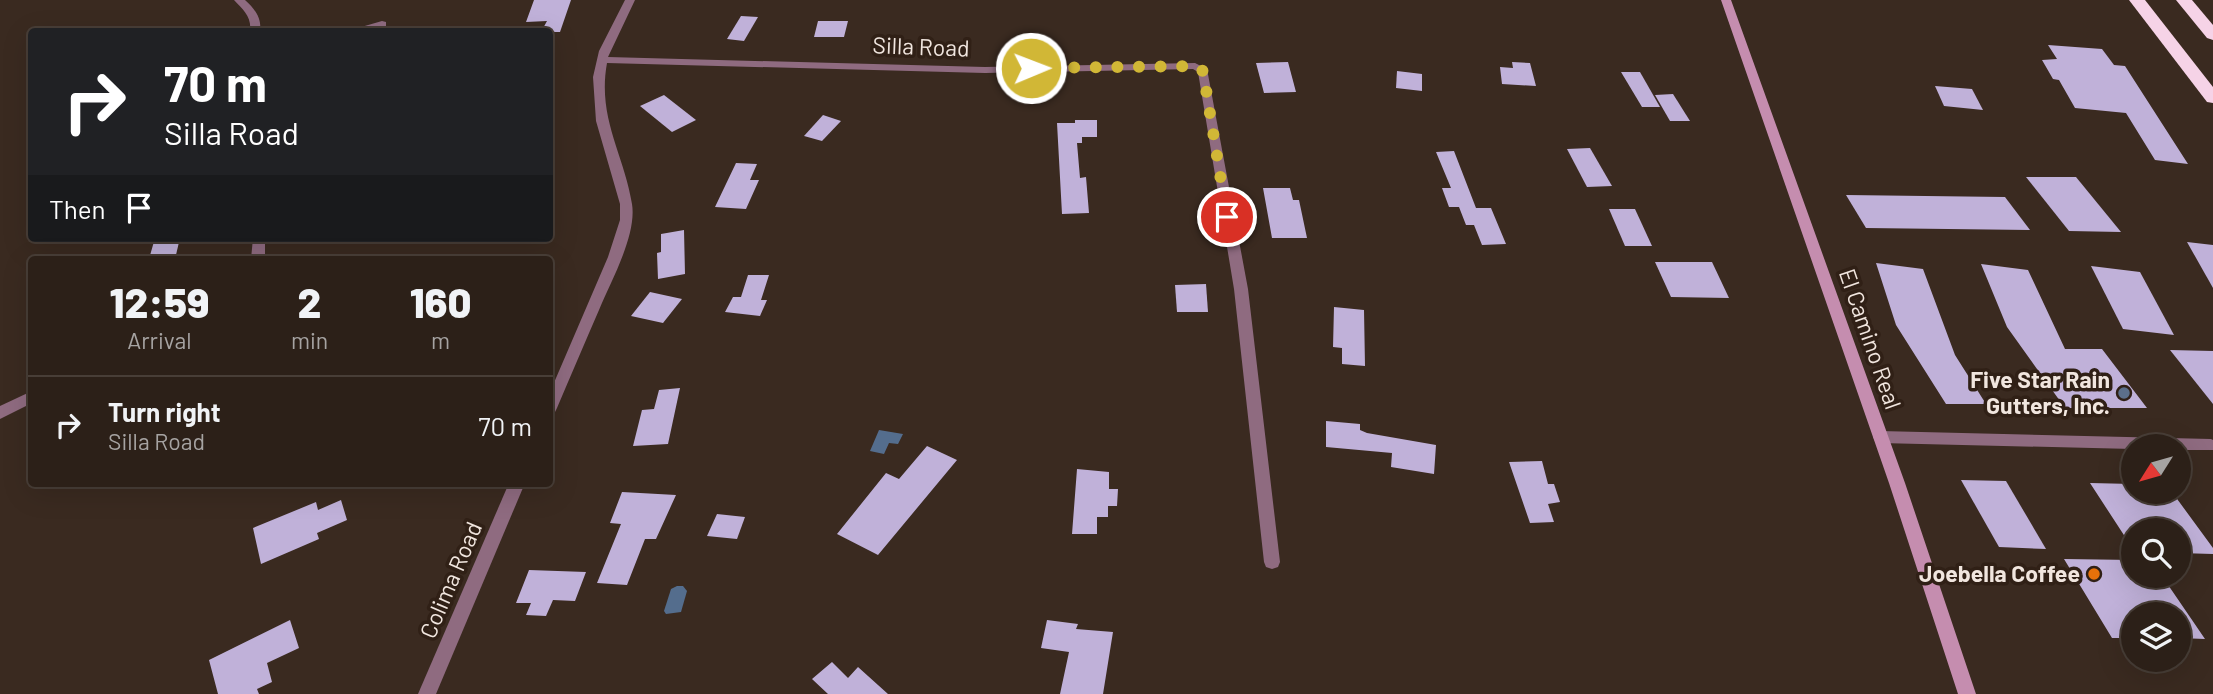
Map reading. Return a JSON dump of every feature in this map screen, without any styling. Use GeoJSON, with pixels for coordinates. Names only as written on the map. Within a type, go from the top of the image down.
{"type":"FeatureCollection","features":[{"type":"Feature","properties":{"kind":"highway"},"geometry":{"type":"LineString","coordinates":[[2137,0],[2213,99]]}},
{"type":"Feature","properties":{"kind":"highway"},"geometry":{"type":"LineString","coordinates":[[2184,0],[2213,35]]}},
{"type":"Feature","properties":{"kind":"main road","name":"El Camino Real"},"geometry":{"type":"LineString","coordinates":[[1726,0],[1880,437],[1967,694]]}},
{"type":"Feature","properties":{"kind":"street"},"geometry":{"type":"LineString","coordinates":[[239,0],[249,8],[256,28]]}},
{"type":"Feature","properties":{"kind":"street"},"geometry":{"type":"LineString","coordinates":[[553,401],[615,257],[625,220],[626,204],[602,121],[599,77],[602,60],[631,0]]}},
{"type":"Feature","properties":{"kind":"street"},"geometry":{"type":"LineString","coordinates":[[366,28],[382,24]]}},
{"type":"Feature","properties":{"kind":"street","name":"Silla Road"},"geometry":{"type":"LineString","coordinates":[[602,60],[985,70],[1195,66],[1203,71],[1241,289],[1272,562]]}},
{"type":"Feature","properties":{"kind":"street"},"geometry":{"type":"LineString","coordinates":[[0,413],[28,398]]}},
{"type":"Feature","properties":{"kind":"street"},"geometry":{"type":"LineString","coordinates":[[1880,437],[2211,445]]}},
{"type":"Feature","properties":{"kind":"street","name":"Colima Road"},"geometry":{"type":"LineString","coordinates":[[427,694],[515,487]]}},
{"type":"Feature","properties":{"kind":"water"},"geometry":{"type":"Polygon","coordinates":[[[879,430],[903,434],[898,444],[889,443],[884,454],[870,451],[879,430]]]}},
{"type":"Feature","properties":{"kind":"water"},"geometry":{"type":"Polygon","coordinates":[[[683,586],[687,591],[681,612],[666,614],[664,611],[671,589],[683,586]]]}},
{"type":"Feature","properties":{"kind":"building"},"geometry":{"type":"Polygon","coordinates":[[[534,0],[571,0],[560,32],[553,32],[553,28],[543,28],[547,21],[526,22],[534,0]]]}},
{"type":"Feature","properties":{"kind":"building"},"geometry":{"type":"Polygon","coordinates":[[[741,16],[758,17],[744,41],[727,39],[741,16]]]}},
{"type":"Feature","properties":{"kind":"building"},"geometry":{"type":"Polygon","coordinates":[[[818,21],[848,21],[844,37],[814,37],[818,21]]]}},
{"type":"Feature","properties":{"kind":"building"},"geometry":{"type":"Polygon","coordinates":[[[2048,45],[2102,49],[2114,65],[2125,66],[2188,164],[2155,160],[2126,113],[2075,108],[2059,80],[2053,79],[2042,60],[2057,59],[2048,45]]]}},
{"type":"Feature","properties":{"kind":"building"},"geometry":{"type":"Polygon","coordinates":[[[1288,62],[1296,92],[1264,93],[1256,63],[1288,62]]]}},
{"type":"Feature","properties":{"kind":"building"},"geometry":{"type":"Polygon","coordinates":[[[1512,62],[1530,63],[1536,86],[1502,84],[1500,67],[1513,68],[1512,62]]]}},
{"type":"Feature","properties":{"kind":"building"},"geometry":{"type":"Polygon","coordinates":[[[1397,71],[1422,74],[1422,91],[1396,88],[1397,71]]]}},
{"type":"Feature","properties":{"kind":"building"},"geometry":{"type":"Polygon","coordinates":[[[1621,72],[1640,72],[1660,107],[1642,107],[1621,72]]]}},
{"type":"Feature","properties":{"kind":"building"},"geometry":{"type":"Polygon","coordinates":[[[1935,86],[1972,89],[1983,110],[1944,106],[1935,86]]]}},
{"type":"Feature","properties":{"kind":"building"},"geometry":{"type":"Polygon","coordinates":[[[1673,94],[1690,121],[1670,121],[1655,95],[1673,94]]]}},
{"type":"Feature","properties":{"kind":"building"},"geometry":{"type":"Polygon","coordinates":[[[664,95],[696,120],[672,132],[640,106],[664,95]]]}},
{"type":"Feature","properties":{"kind":"building"},"geometry":{"type":"Polygon","coordinates":[[[823,115],[841,121],[822,141],[804,136],[823,115]]]}},
{"type":"Feature","properties":{"kind":"building"},"geometry":{"type":"Polygon","coordinates":[[[1075,120],[1097,120],[1097,137],[1082,137],[1082,143],[1077,143],[1080,178],[1086,177],[1089,213],[1062,214],[1057,123],[1075,123],[1075,120]]]}},
{"type":"Feature","properties":{"kind":"building"},"geometry":{"type":"Polygon","coordinates":[[[1590,148],[1612,186],[1587,187],[1567,149],[1590,148]]]}},
{"type":"Feature","properties":{"kind":"building"},"geometry":{"type":"Polygon","coordinates":[[[1454,151],[1476,208],[1491,208],[1506,244],[1482,245],[1474,225],[1466,225],[1459,207],[1449,207],[1442,188],[1451,188],[1436,152],[1454,151]]]}},
{"type":"Feature","properties":{"kind":"building"},"geometry":{"type":"Polygon","coordinates":[[[736,163],[757,164],[750,180],[759,180],[746,209],[715,207],[736,163]]]}},
{"type":"Feature","properties":{"kind":"building"},"geometry":{"type":"Polygon","coordinates":[[[2026,177],[2076,177],[2121,232],[2069,231],[2026,177]]]}},
{"type":"Feature","properties":{"kind":"building"},"geometry":{"type":"Polygon","coordinates":[[[1263,188],[1290,188],[1293,200],[1299,200],[1307,238],[1272,238],[1263,188]]]}},
{"type":"Feature","properties":{"kind":"building"},"geometry":{"type":"Polygon","coordinates":[[[1846,195],[2005,197],[2030,230],[1866,228],[1846,195]]]}},
{"type":"Feature","properties":{"kind":"building"},"geometry":{"type":"Polygon","coordinates":[[[1609,209],[1635,209],[1652,246],[1625,246],[1609,209]]]}},
{"type":"Feature","properties":{"kind":"building"},"geometry":{"type":"Polygon","coordinates":[[[684,230],[685,274],[658,279],[657,253],[661,252],[661,234],[684,230]]]}},
{"type":"Feature","properties":{"kind":"building"},"geometry":{"type":"Polygon","coordinates":[[[154,242],[179,242],[176,256],[150,256],[154,242]]]}},
{"type":"Feature","properties":{"kind":"building"},"geometry":{"type":"Polygon","coordinates":[[[2187,242],[2213,245],[2213,288],[2187,242]]]}},
{"type":"Feature","properties":{"kind":"building"},"geometry":{"type":"Polygon","coordinates":[[[1655,262],[1712,262],[1729,298],[1671,297],[1655,262]]]}},
{"type":"Feature","properties":{"kind":"building"},"geometry":{"type":"Polygon","coordinates":[[[1876,263],[1923,269],[1955,355],[1986,404],[1946,404],[1896,325],[1876,263]]]}},
{"type":"Feature","properties":{"kind":"building"},"geometry":{"type":"Polygon","coordinates":[[[1981,264],[2028,270],[2065,349],[2102,349],[2147,408],[2065,408],[2007,327],[1981,264]]]}},
{"type":"Feature","properties":{"kind":"building"},"geometry":{"type":"Polygon","coordinates":[[[2091,266],[2140,272],[2174,335],[2123,329],[2091,266]]]}},
{"type":"Feature","properties":{"kind":"building"},"geometry":{"type":"Polygon","coordinates":[[[748,275],[769,275],[761,300],[767,300],[760,316],[725,312],[733,297],[741,297],[748,275]]]}},
{"type":"Feature","properties":{"kind":"building"},"geometry":{"type":"Polygon","coordinates":[[[1206,284],[1208,312],[1177,312],[1175,285],[1206,284]]]}},
{"type":"Feature","properties":{"kind":"building"},"geometry":{"type":"Polygon","coordinates":[[[650,292],[682,299],[663,323],[631,316],[650,292]]]}},
{"type":"Feature","properties":{"kind":"building"},"geometry":{"type":"Polygon","coordinates":[[[1334,307],[1364,310],[1365,366],[1342,364],[1342,348],[1333,347],[1334,307]]]}},
{"type":"Feature","properties":{"kind":"building"},"geometry":{"type":"Polygon","coordinates":[[[2170,350],[2213,351],[2213,404],[2170,350]]]}},
{"type":"Feature","properties":{"kind":"building"},"geometry":{"type":"Polygon","coordinates":[[[680,388],[668,444],[633,446],[642,410],[654,409],[659,390],[680,388]]]}},
{"type":"Feature","properties":{"kind":"building"},"geometry":{"type":"Polygon","coordinates":[[[1326,421],[1360,424],[1360,430],[1367,433],[1436,445],[1434,474],[1391,467],[1392,453],[1326,447],[1326,421]]]}},
{"type":"Feature","properties":{"kind":"building"},"geometry":{"type":"Polygon","coordinates":[[[927,446],[957,460],[878,555],[837,534],[886,473],[899,479],[927,446]]]}},
{"type":"Feature","properties":{"kind":"building"},"geometry":{"type":"Polygon","coordinates":[[[1542,461],[1548,484],[1554,484],[1560,502],[1548,504],[1554,522],[1530,523],[1509,462],[1542,461]]]}},
{"type":"Feature","properties":{"kind":"building"},"geometry":{"type":"Polygon","coordinates":[[[1077,469],[1109,472],[1109,489],[1118,489],[1117,506],[1108,506],[1108,517],[1097,517],[1097,534],[1072,534],[1077,469]]]}},
{"type":"Feature","properties":{"kind":"building"},"geometry":{"type":"Polygon","coordinates":[[[1961,480],[2006,481],[2046,549],[1999,547],[1961,480]]]}},
{"type":"Feature","properties":{"kind":"building"},"geometry":{"type":"Polygon","coordinates":[[[2090,483],[2121,484],[2121,504],[2181,504],[2213,548],[2213,554],[2191,553],[2191,518],[2121,518],[2121,531],[2090,483]]]}},
{"type":"Feature","properties":{"kind":"building"},"geometry":{"type":"Polygon","coordinates":[[[622,492],[676,495],[656,539],[645,539],[627,585],[597,583],[621,524],[610,523],[622,492]]]}},
{"type":"Feature","properties":{"kind":"building"},"geometry":{"type":"Polygon","coordinates":[[[341,500],[347,520],[317,533],[319,539],[261,564],[253,528],[316,502],[318,510],[341,500]]]}},
{"type":"Feature","properties":{"kind":"building"},"geometry":{"type":"Polygon","coordinates":[[[717,514],[745,517],[737,539],[707,536],[717,514]]]}},
{"type":"Feature","properties":{"kind":"building"},"geometry":{"type":"Polygon","coordinates":[[[2064,559],[2121,560],[2121,588],[2170,588],[2180,602],[2121,602],[2121,638],[2112,638],[2064,559]]]}},
{"type":"Feature","properties":{"kind":"building"},"geometry":{"type":"Polygon","coordinates":[[[529,570],[586,572],[575,601],[553,600],[546,616],[526,615],[531,603],[516,603],[529,570]]]}},
{"type":"Feature","properties":{"kind":"building"},"geometry":{"type":"Polygon","coordinates":[[[2191,618],[2205,639],[2191,638],[2191,618]]]}},
{"type":"Feature","properties":{"kind":"building"},"geometry":{"type":"Polygon","coordinates":[[[290,620],[299,648],[267,663],[272,682],[257,689],[259,694],[218,694],[209,660],[290,620]]]}},
{"type":"Feature","properties":{"kind":"building"},"geometry":{"type":"Polygon","coordinates":[[[1047,620],[1078,624],[1076,629],[1113,632],[1103,694],[1060,694],[1069,652],[1041,648],[1047,620]]]}},
{"type":"Feature","properties":{"kind":"building"},"geometry":{"type":"Polygon","coordinates":[[[832,662],[848,678],[858,667],[888,694],[828,694],[812,679],[832,662]]]}},
{"type":"Feature","properties":{"kind":"place","name":"Five Star Rain Gutters, Inc."},"geometry":{"type":"Point","coordinates":[2124,393]}},
{"type":"Feature","properties":{"kind":"place","name":"Joebella Coffee"},"geometry":{"type":"Point","coordinates":[2094,574]}},
{"type":"Feature","properties":{"kind":"route"},"geometry":{"type":"LineString","coordinates":[[1031,68],[1195,66],[1203,71],[1227,217]]}}]}
